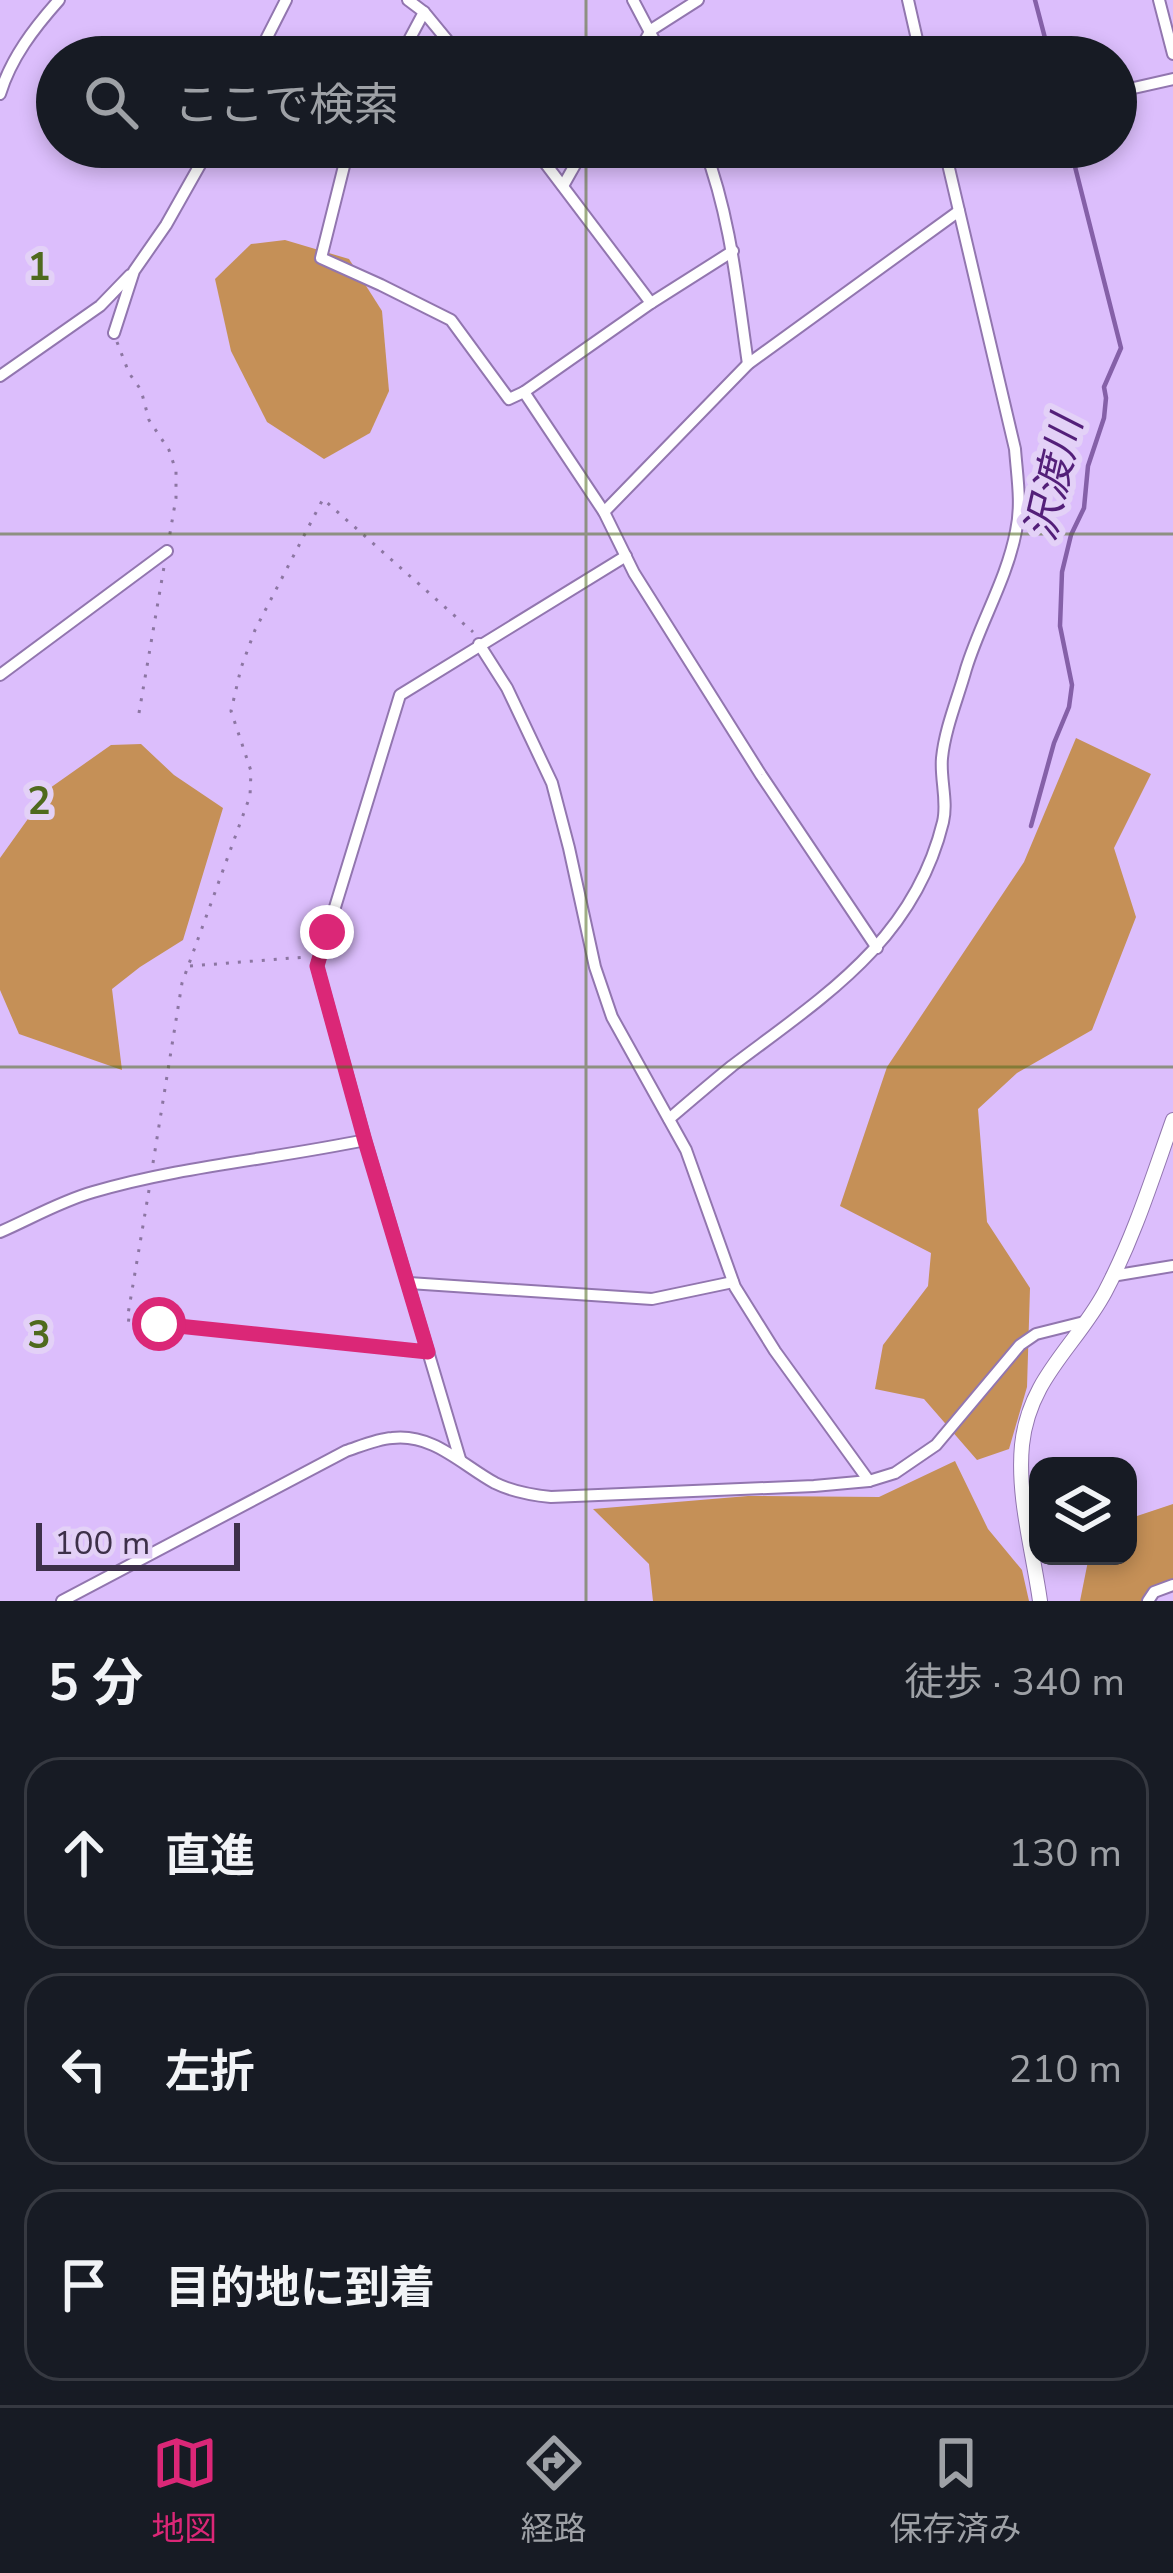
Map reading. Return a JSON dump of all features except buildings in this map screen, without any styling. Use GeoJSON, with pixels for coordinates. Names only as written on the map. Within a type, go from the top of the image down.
{"type":"FeatureCollection","features":[{"type":"Feature","properties":{"kind":"street"},"geometry":{"type":"LineString","coordinates":[[0,94],[22,46],[59,0]]}},
{"type":"Feature","properties":{"kind":"street"},"geometry":{"type":"LineString","coordinates":[[268,36],[286,0]]}},
{"type":"Feature","properties":{"kind":"street"},"geometry":{"type":"LineString","coordinates":[[408,0],[444,36]]}},
{"type":"Feature","properties":{"kind":"street"},"geometry":{"type":"LineString","coordinates":[[633,0],[654,36]]}},
{"type":"Feature","properties":{"kind":"street"},"geometry":{"type":"LineString","coordinates":[[648,36],[698,0]]}},
{"type":"Feature","properties":{"kind":"street"},"geometry":{"type":"LineString","coordinates":[[908,0],[916,36]]}},
{"type":"Feature","properties":{"kind":"street"},"geometry":{"type":"LineString","coordinates":[[1159,0],[1173,54]]}},
{"type":"Feature","properties":{"kind":"street"},"geometry":{"type":"LineString","coordinates":[[411,36],[424,12]]}},
{"type":"Feature","properties":{"kind":"street"},"geometry":{"type":"LineString","coordinates":[[1137,87],[1173,79]]}},
{"type":"Feature","properties":{"kind":"street"},"geometry":{"type":"LineString","coordinates":[[0,376],[100,306],[134,271],[198,168]]}},
{"type":"Feature","properties":{"kind":"street"},"geometry":{"type":"LineString","coordinates":[[344,168],[321,259],[451,320],[509,399],[733,251]]}},
{"type":"Feature","properties":{"kind":"street"},"geometry":{"type":"LineString","coordinates":[[549,168],[651,303]]}},
{"type":"Feature","properties":{"kind":"street"},"geometry":{"type":"LineString","coordinates":[[563,186],[573,168]]}},
{"type":"Feature","properties":{"kind":"street"},"geometry":{"type":"LineString","coordinates":[[712,168],[733,251],[748,364]]}},
{"type":"Feature","properties":{"kind":"street"},"geometry":{"type":"LineString","coordinates":[[669,1119],[811,1009],[877,948],[923,878],[944,819],[944,748],[970,656],[1017,530],[1019,500],[1015,449],[949,168]]}},
{"type":"Feature","properties":{"kind":"street"},"geometry":{"type":"LineString","coordinates":[[604,512],[748,364],[958,211]]}},
{"type":"Feature","properties":{"kind":"street"},"geometry":{"type":"LineString","coordinates":[[114,333],[134,271]]}},
{"type":"Feature","properties":{"kind":"street"},"geometry":{"type":"LineString","coordinates":[[524,392],[604,512],[760,775],[877,948]]}},
{"type":"Feature","properties":{"kind":"street"},"geometry":{"type":"LineString","coordinates":[[0,675],[167,551]]}},
{"type":"Feature","properties":{"kind":"street"},"geometry":{"type":"LineString","coordinates":[[460,1459],[317,966],[400,695],[626,556]]}},
{"type":"Feature","properties":{"kind":"street"},"geometry":{"type":"LineString","coordinates":[[479,644],[507,688],[552,783],[595,967],[612,1017],[700,1184],[733,1282],[775,1351],[869,1481]]}},
{"type":"Feature","properties":{"kind":"street"},"geometry":{"type":"LineString","coordinates":[[1040,1601],[1024,1495],[1022,1442],[1030,1410],[1041,1382],[1102,1298],[1130,1244],[1173,1120]]}},
{"type":"Feature","properties":{"kind":"street"},"geometry":{"type":"LineString","coordinates":[[0,1232],[88,1193],[151,1177],[365,1141]]}},
{"type":"Feature","properties":{"kind":"street"},"geometry":{"type":"LineString","coordinates":[[1112,1276],[1173,1266]]}},
{"type":"Feature","properties":{"kind":"street"},"geometry":{"type":"LineString","coordinates":[[409,1283],[652,1299],[733,1282]]}},
{"type":"Feature","properties":{"kind":"street"},"geometry":{"type":"LineString","coordinates":[[62,1601],[346,1450],[391,1438],[415,1438],[460,1459],[496,1484],[522,1494],[551,1497],[869,1481],[895,1473],[936,1445],[1020,1346],[1036,1334],[1084,1322]]}},
{"type":"Feature","properties":{"kind":"street"},"geometry":{"type":"LineString","coordinates":[[1148,1601],[1154,1592],[1173,1585]]}},
{"type":"Feature","properties":{"kind":"path"},"geometry":{"type":"LineString","coordinates":[[114,333],[141,390],[149,420],[169,450],[176,471],[176,498],[140,713]]}},
{"type":"Feature","properties":{"kind":"path"},"geometry":{"type":"LineString","coordinates":[[428,1352],[127,1320],[182,983],[250,796],[251,771],[231,711],[241,668],[255,630],[323,499],[445,606],[479,644]]}},
{"type":"Feature","properties":{"kind":"path"},"geometry":{"type":"LineString","coordinates":[[189,966],[320,956]]}},
{"type":"Feature","properties":{"kind":"shaded area"},"geometry":{"type":"Polygon","coordinates":[[[285,240],[349,259],[382,311],[389,391],[370,433],[324,459],[267,422],[231,351],[215,279],[251,244],[285,240]]]}},
{"type":"Feature","properties":{"kind":"shaded area"},"geometry":{"type":"Polygon","coordinates":[[[1076,738],[1151,774],[1114,848],[1136,917],[1092,1030],[1017,1073],[978,1109],[987,1222],[1030,1288],[1027,1387],[1009,1449],[977,1460],[924,1399],[875,1389],[883,1345],[928,1286],[931,1253],[840,1206],[887,1067],[1024,862],[1076,738]]]}},
{"type":"Feature","properties":{"kind":"shaded area"},"geometry":{"type":"Polygon","coordinates":[[[141,744],[174,775],[223,808],[183,940],[112,989],[122,1070],[19,1034],[0,990],[0,858],[50,788],[111,745],[141,744]]]}},
{"type":"Feature","properties":{"kind":"shaded area"},"geometry":{"type":"Polygon","coordinates":[[[955,1461],[988,1529],[1022,1570],[1029,1601],[653,1601],[649,1564],[593,1509],[748,1496],[879,1497],[955,1461]]]}},
{"type":"Feature","properties":{"kind":"shaded area"},"geometry":{"type":"Polygon","coordinates":[[[1173,1504],[1173,1583],[1145,1601],[1080,1601],[1087,1565],[1137,1565],[1137,1516],[1173,1504]]]}},
{"type":"Feature","properties":{"kind":"waterway","name":"沢渡川"},"geometry":{"type":"LineString","coordinates":[[1035,0],[1044,36]]}},
{"type":"Feature","properties":{"kind":"waterway","name":"沢渡川"},"geometry":{"type":"LineString","coordinates":[[1031,826],[1072,685],[1060,626],[1062,572],[1084,508],[1088,466],[1104,418],[1104,387],[1121,348],[1075,168]]}},
{"type":"Feature","properties":{"kind":"route"},"geometry":{"type":"LineString","coordinates":[[159,1324],[428,1352],[317,966],[327,932]]}}]}
